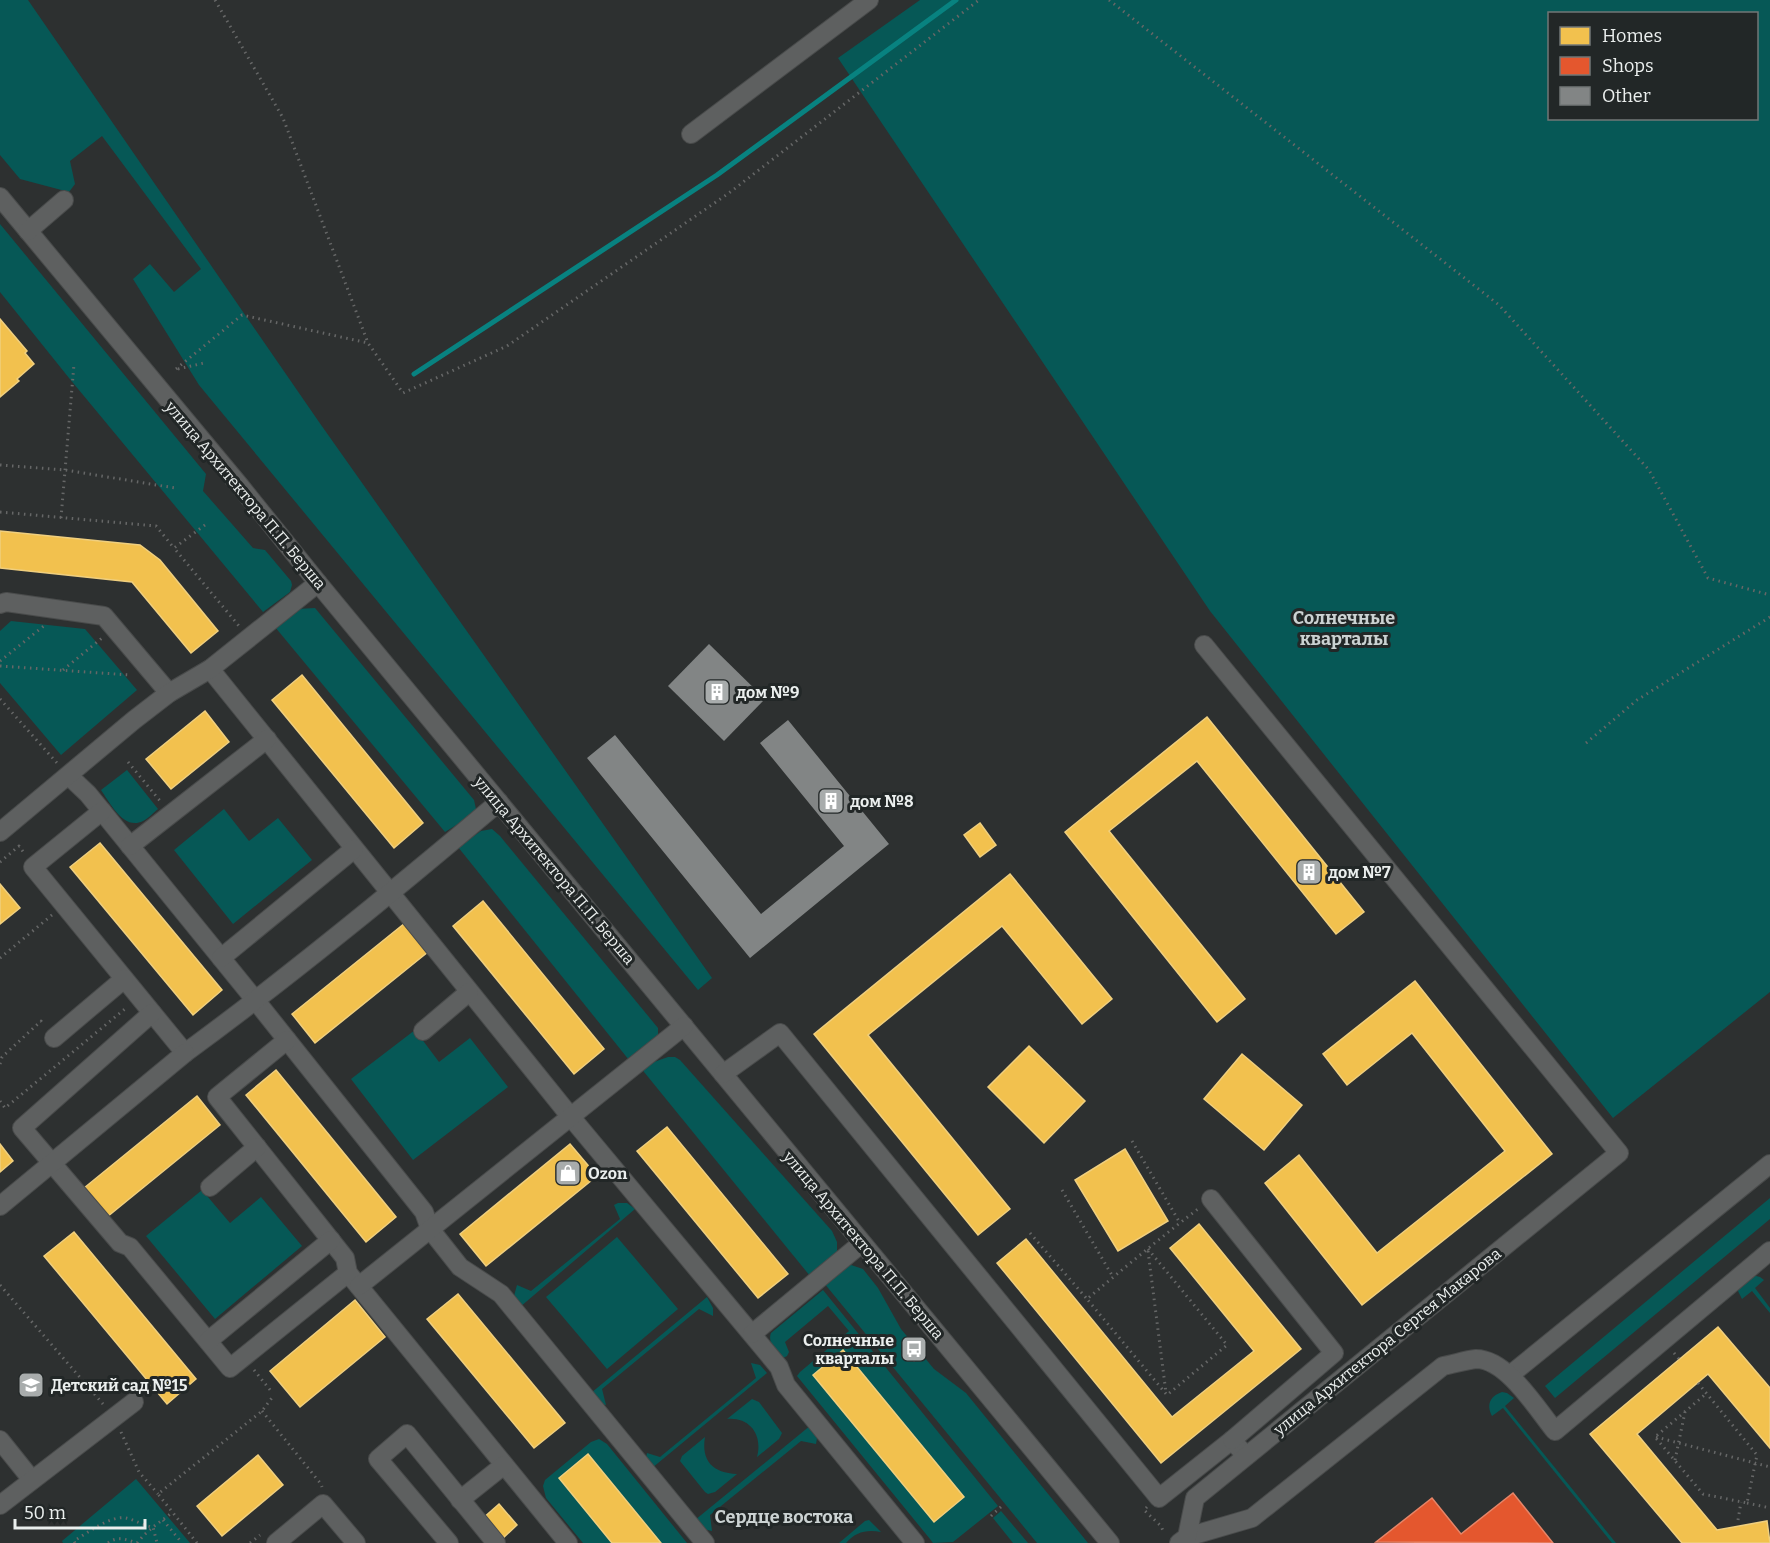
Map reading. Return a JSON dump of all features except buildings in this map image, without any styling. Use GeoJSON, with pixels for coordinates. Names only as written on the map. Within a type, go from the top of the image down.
{"type":"FeatureCollection","features":[{"type":"Feature","properties":{"kind":"street"},"geometry":{"type":"LineString","coordinates":[[691,134],[869,0]]}},
{"type":"Feature","properties":{"kind":"street","name":"улица Архитектора П.П. Берша"},"geometry":{"type":"LineString","coordinates":[[0,197],[1110,1543]]}},
{"type":"Feature","properties":{"kind":"street"},"geometry":{"type":"LineString","coordinates":[[28,231],[64,200]]}},
{"type":"Feature","properties":{"kind":"street"},"geometry":{"type":"LineString","coordinates":[[0,832],[134,720],[169,693],[210,669],[318,582]]}},
{"type":"Feature","properties":{"kind":"street"},"geometry":{"type":"LineString","coordinates":[[0,604],[6,602],[104,616],[169,693]]}},
{"type":"Feature","properties":{"kind":"street","name":"улица Архитектора Сергея Макарова"},"geometry":{"type":"LineString","coordinates":[[1177,1538],[1195,1498],[1619,1153],[1204,645]]}},
{"type":"Feature","properties":{"kind":"street"},"geometry":{"type":"LineString","coordinates":[[210,669],[570,1116],[779,1367],[786,1384],[915,1543]]}},
{"type":"Feature","properties":{"kind":"street"},"geometry":{"type":"LineString","coordinates":[[130,846],[267,739]]}},
{"type":"Feature","properties":{"kind":"street"},"geometry":{"type":"LineString","coordinates":[[69,776],[88,794],[256,1001],[424,1212],[430,1229],[460,1267],[501,1294],[705,1543]]}},
{"type":"Feature","properties":{"kind":"street"},"geometry":{"type":"LineString","coordinates":[[0,1206],[185,1053],[256,1001],[499,802]]}},
{"type":"Feature","properties":{"kind":"street"},"geometry":{"type":"LineString","coordinates":[[102,811],[33,867],[185,1053]]}},
{"type":"Feature","properties":{"kind":"street"},"geometry":{"type":"LineString","coordinates":[[221,958],[354,849]]}},
{"type":"Feature","properties":{"kind":"street"},"geometry":{"type":"LineString","coordinates":[[54,1038],[124,979]]}},
{"type":"Feature","properties":{"kind":"street"},"geometry":{"type":"LineString","coordinates":[[423,1031],[470,992]]}},
{"type":"Feature","properties":{"kind":"street"},"geometry":{"type":"LineString","coordinates":[[152,1013],[22,1128],[120,1243],[130,1247],[230,1368],[353,1279],[430,1229],[684,1026]]}},
{"type":"Feature","properties":{"kind":"street"},"geometry":{"type":"LineString","coordinates":[[723,1074],[780,1033],[1159,1498],[1232,1440],[1334,1353],[1211,1199]]}},
{"type":"Feature","properties":{"kind":"street"},"geometry":{"type":"LineString","coordinates":[[287,1040],[218,1097],[345,1258],[353,1279],[568,1543]]}},
{"type":"Feature","properties":{"kind":"street"},"geometry":{"type":"LineString","coordinates":[[210,1187],[257,1147]]}},
{"type":"Feature","properties":{"kind":"street"},"geometry":{"type":"LineString","coordinates":[[1510,1376],[1770,1164]]}},
{"type":"Feature","properties":{"kind":"street"},"geometry":{"type":"LineString","coordinates":[[208,1341],[331,1240]]}},
{"type":"Feature","properties":{"kind":"street"},"geometry":{"type":"LineString","coordinates":[[752,1334],[862,1242]]}},
{"type":"Feature","properties":{"kind":"street"},"geometry":{"type":"LineString","coordinates":[[1177,1538],[1252,1518],[1443,1366],[1476,1359],[1493,1362],[1510,1376],[1555,1431],[1766,1261]]}},
{"type":"Feature","properties":{"kind":"street"},"geometry":{"type":"LineString","coordinates":[[0,1505],[134,1402]]}},
{"type":"Feature","properties":{"kind":"street"},"geometry":{"type":"LineString","coordinates":[[449,1543],[378,1459],[407,1434],[496,1543]]}},
{"type":"Feature","properties":{"kind":"street"},"geometry":{"type":"LineString","coordinates":[[0,1440],[32,1480]]}},
{"type":"Feature","properties":{"kind":"street"},"geometry":{"type":"LineString","coordinates":[[1232,1440],[1246,1456]]}},
{"type":"Feature","properties":{"kind":"street"},"geometry":{"type":"LineString","coordinates":[[460,1500],[504,1465]]}},
{"type":"Feature","properties":{"kind":"street"},"geometry":{"type":"LineString","coordinates":[[276,1543],[323,1504],[356,1543]]}},
{"type":"Feature","properties":{"kind":"path"},"geometry":{"type":"LineString","coordinates":[[215,0],[282,118],[368,343],[403,393],[507,346],[729,193],[979,0]]}},
{"type":"Feature","properties":{"kind":"path"},"geometry":{"type":"LineString","coordinates":[[1109,0],[1499,305],[1649,470],[1708,578],[1770,595]]}},
{"type":"Feature","properties":{"kind":"path"},"geometry":{"type":"LineString","coordinates":[[204,363],[176,369],[242,315],[368,343]]}},
{"type":"Feature","properties":{"kind":"path"},"geometry":{"type":"LineString","coordinates":[[61,518],[74,364]]}},
{"type":"Feature","properties":{"kind":"path"},"geometry":{"type":"LineString","coordinates":[[0,465],[65,470],[175,488]]}},
{"type":"Feature","properties":{"kind":"path"},"geometry":{"type":"LineString","coordinates":[[0,512],[156,526],[249,638]]}},
{"type":"Feature","properties":{"kind":"path"},"geometry":{"type":"LineString","coordinates":[[174,548],[205,525]]}},
{"type":"Feature","properties":{"kind":"path"},"geometry":{"type":"LineString","coordinates":[[0,661],[64,610]]}},
{"type":"Feature","properties":{"kind":"path"},"geometry":{"type":"LineString","coordinates":[[1586,743],[1637,700],[1770,617]]}},
{"type":"Feature","properties":{"kind":"path"},"geometry":{"type":"LineString","coordinates":[[62,671],[115,628]]}},
{"type":"Feature","properties":{"kind":"path"},"geometry":{"type":"LineString","coordinates":[[0,666],[155,677]]}},
{"type":"Feature","properties":{"kind":"path"},"geometry":{"type":"LineString","coordinates":[[0,699],[69,776]]}},
{"type":"Feature","properties":{"kind":"path"},"geometry":{"type":"LineString","coordinates":[[128,762],[165,807]]}},
{"type":"Feature","properties":{"kind":"path"},"geometry":{"type":"LineString","coordinates":[[0,862],[19,846],[33,867]]}},
{"type":"Feature","properties":{"kind":"path"},"geometry":{"type":"LineString","coordinates":[[0,958],[64,905]]}},
{"type":"Feature","properties":{"kind":"path"},"geometry":{"type":"LineString","coordinates":[[0,1101],[5,1108],[139,997]]}},
{"type":"Feature","properties":{"kind":"path"},"geometry":{"type":"LineString","coordinates":[[0,1064],[2,1057],[40,1021],[54,1038]]}},
{"type":"Feature","properties":{"kind":"path"},"geometry":{"type":"LineString","coordinates":[[1132,1141],[1180,1223]]}},
{"type":"Feature","properties":{"kind":"path"},"geometry":{"type":"LineString","coordinates":[[1062,1190],[1113,1277]]}},
{"type":"Feature","properties":{"kind":"path"},"geometry":{"type":"LineString","coordinates":[[1087,1299],[1211,1199]]}},
{"type":"Feature","properties":{"kind":"path"},"geometry":{"type":"LineString","coordinates":[[1030,1233],[1167,1395]]}},
{"type":"Feature","properties":{"kind":"path"},"geometry":{"type":"LineString","coordinates":[[1148,1249],[1227,1345],[1167,1395]]}},
{"type":"Feature","properties":{"kind":"path"},"geometry":{"type":"LineString","coordinates":[[1148,1249],[1167,1395]]}},
{"type":"Feature","properties":{"kind":"path"},"geometry":{"type":"LineString","coordinates":[[0,1285],[114,1417],[139,1472],[197,1543]]}},
{"type":"Feature","properties":{"kind":"path"},"geometry":{"type":"LineString","coordinates":[[244,1357],[271,1391]]}},
{"type":"Feature","properties":{"kind":"path"},"geometry":{"type":"LineString","coordinates":[[1698,1383],[1757,1455],[1747,1503]]}},
{"type":"Feature","properties":{"kind":"path"},"geometry":{"type":"LineString","coordinates":[[1655,1437],[1707,1393]]}},
{"type":"Feature","properties":{"kind":"path"},"geometry":{"type":"LineString","coordinates":[[158,1494],[262,1411],[274,1395]]}},
{"type":"Feature","properties":{"kind":"path"},"geometry":{"type":"LineString","coordinates":[[262,1411],[321,1484],[323,1504]]}},
{"type":"Feature","properties":{"kind":"path"},"geometry":{"type":"LineString","coordinates":[[1675,1461],[1685,1412]]}},
{"type":"Feature","properties":{"kind":"path"},"geometry":{"type":"LineString","coordinates":[[1655,1437],[1770,1467]]}},
{"type":"Feature","properties":{"kind":"path"},"geometry":{"type":"LineString","coordinates":[[1655,1437],[1703,1494],[1770,1508]]}},
{"type":"Feature","properties":{"kind":"path"},"geometry":{"type":"LineString","coordinates":[[1738,1520],[1741,1502]]}},
{"type":"Feature","properties":{"kind":"path"},"geometry":{"type":"LineString","coordinates":[[991,1516],[1003,1505]]}},
{"type":"Feature","properties":{"kind":"path"},"geometry":{"type":"LineString","coordinates":[[1144,1510],[1177,1538]]}},
{"type":"Feature","properties":{"kind":"path"},"geometry":{"type":"LineString","coordinates":[[108,1543],[126,1539],[137,1543],[144,1534],[173,1512]]}},
{"type":"Feature","properties":{"kind":"path"},"geometry":{"type":"LineString","coordinates":[[75,1543],[74,1541],[104,1522],[124,1517],[153,1527]]}},
{"type":"Feature","properties":{"kind":"path"},"geometry":{"type":"LineString","coordinates":[[163,1520],[182,1543]]}},
{"type":"Feature","properties":{"kind":"path"},"geometry":{"type":"LineString","coordinates":[[153,1527],[158,1543]]}},
{"type":"Feature","properties":{"kind":"shaded area"},"geometry":{"type":"Polygon","coordinates":[[[0,0],[28,0],[319,422],[712,978],[698,990],[199,385],[133,279],[150,264],[174,292],[201,269],[102,136],[70,161],[75,184],[69,192],[20,179],[0,155],[0,0]]]}},
{"type":"Feature","properties":{"kind":"shaded area"},"geometry":{"type":"Polygon","coordinates":[[[920,0],[1770,0],[1770,992],[1613,1118],[1210,611],[838,58],[920,0]]]}},
{"type":"Feature","properties":{"kind":"shaded area"},"geometry":{"type":"Polygon","coordinates":[[[0,224],[206,474],[203,491],[253,548],[265,550],[291,581],[290,592],[263,612],[0,292],[0,224]]]}},
{"type":"Feature","properties":{"kind":"shaded area"},"geometry":{"type":"Polygon","coordinates":[[[315,608],[474,800],[476,809],[471,816],[445,832],[275,627],[297,609],[315,608]]]}},
{"type":"Feature","properties":{"kind":"shaded area"},"geometry":{"type":"Polygon","coordinates":[[[11,621],[85,629],[137,690],[61,755],[0,683],[0,631],[11,621]]]}},
{"type":"Feature","properties":{"kind":"shaded area"},"geometry":{"type":"Polygon","coordinates":[[[127,770],[158,809],[145,820],[136,823],[118,814],[101,790],[127,770]]]}},
{"type":"Feature","properties":{"kind":"shaded area"},"geometry":{"type":"Polygon","coordinates":[[[224,809],[249,841],[278,818],[312,860],[233,924],[174,850],[224,809]]]}},
{"type":"Feature","properties":{"kind":"shaded area"},"geometry":{"type":"Polygon","coordinates":[[[492,829],[658,1028],[658,1037],[629,1060],[458,847],[481,831],[492,829]]]}},
{"type":"Feature","properties":{"kind":"shaded area"},"geometry":{"type":"Polygon","coordinates":[[[415,1030],[439,1062],[470,1038],[508,1087],[413,1160],[351,1079],[415,1030]]]}},
{"type":"Feature","properties":{"kind":"shaded area"},"geometry":{"type":"Polygon","coordinates":[[[668,1057],[680,1060],[832,1231],[837,1242],[837,1253],[810,1276],[640,1067],[668,1057]]]}},
{"type":"Feature","properties":{"kind":"shaded area"},"geometry":{"type":"Polygon","coordinates":[[[202,1190],[230,1223],[261,1197],[302,1246],[215,1319],[146,1236],[202,1190]]]}},
{"type":"Feature","properties":{"kind":"shaded area"},"geometry":{"type":"Polygon","coordinates":[[[1770,1198],[1770,1219],[1555,1398],[1545,1386],[1770,1198]]]}},
{"type":"Feature","properties":{"kind":"shaded area"},"geometry":{"type":"Polygon","coordinates":[[[627,1203],[635,1209],[520,1307],[514,1296],[517,1285],[531,1291],[620,1219],[614,1205],[627,1203]]]}},
{"type":"Feature","properties":{"kind":"shaded area"},"geometry":{"type":"Polygon","coordinates":[[[617,1237],[678,1309],[607,1369],[546,1297],[617,1237]]]}},
{"type":"Feature","properties":{"kind":"shaded area"},"geometry":{"type":"Polygon","coordinates":[[[851,1265],[863,1269],[878,1288],[901,1329],[934,1369],[966,1393],[1088,1543],[1037,1543],[824,1283],[840,1270],[851,1265]]]}},
{"type":"Feature","properties":{"kind":"shaded area"},"geometry":{"type":"Polygon","coordinates":[[[1752,1275],[1764,1280],[1755,1288],[1770,1308],[1770,1313],[1752,1291],[1742,1299],[1738,1291],[1739,1286],[1752,1275]]]}},
{"type":"Feature","properties":{"kind":"shaded area"},"geometry":{"type":"Polygon","coordinates":[[[823,1290],[998,1506],[953,1542],[933,1543],[797,1376],[849,1331],[828,1306],[785,1342],[789,1352],[783,1358],[771,1343],[771,1333],[823,1290]],[[842,1351],[813,1375],[935,1522],[964,1497],[842,1351]]]}},
{"type":"Feature","properties":{"kind":"shaded area"},"geometry":{"type":"Polygon","coordinates":[[[707,1297],[713,1308],[713,1316],[699,1309],[602,1389],[606,1405],[591,1393],[707,1297]]]}},
{"type":"Feature","properties":{"kind":"shaded area"},"geometry":{"type":"Polygon","coordinates":[[[751,1363],[760,1365],[767,1373],[652,1468],[646,1458],[647,1453],[660,1457],[756,1378],[751,1363]]]}},
{"type":"Feature","properties":{"kind":"shaded area"},"geometry":{"type":"Polygon","coordinates":[[[1502,1392],[1514,1398],[1505,1406],[1616,1543],[1612,1543],[1503,1408],[1492,1416],[1489,1408],[1490,1401],[1502,1392]]]}},
{"type":"Feature","properties":{"kind":"shaded area"},"geometry":{"type":"Polygon","coordinates":[[[752,1399],[759,1402],[782,1433],[779,1439],[757,1457],[758,1442],[753,1429],[742,1421],[727,1419],[752,1399]]]}},
{"type":"Feature","properties":{"kind":"shaded area"},"geometry":{"type":"Polygon","coordinates":[[[811,1425],[817,1438],[816,1444],[801,1441],[710,1515],[712,1531],[703,1529],[695,1520],[811,1425]]]}},
{"type":"Feature","properties":{"kind":"shaded area"},"geometry":{"type":"Polygon","coordinates":[[[705,1437],[705,1453],[710,1464],[721,1471],[737,1474],[715,1492],[708,1494],[680,1461],[682,1456],[705,1437]]]}},
{"type":"Feature","properties":{"kind":"shaded area"},"geometry":{"type":"Polygon","coordinates":[[[599,1439],[607,1444],[687,1543],[661,1543],[588,1454],[559,1478],[612,1543],[583,1543],[546,1498],[543,1486],[545,1480],[591,1442],[599,1439]]]}},
{"type":"Feature","properties":{"kind":"shaded area"},"geometry":{"type":"Polygon","coordinates":[[[136,1479],[190,1543],[63,1543],[62,1541],[136,1479]]]}},
{"type":"Feature","properties":{"kind":"shaded area"},"geometry":{"type":"Polygon","coordinates":[[[1001,1511],[1028,1543],[1013,1543],[993,1518],[1001,1511]]]}},
{"type":"Feature","properties":{"kind":"shaded area"},"geometry":{"type":"Polygon","coordinates":[[[869,1520],[881,1532],[862,1532],[853,1536],[846,1543],[839,1543],[865,1521],[869,1520]]]}},
{"type":"Feature","properties":{"kind":"waterway"},"geometry":{"type":"LineString","coordinates":[[414,374],[717,175],[956,0]]}},
{"type":"Feature","properties":{"kind":"place","name":"дом №9"},"geometry":{"type":"Point","coordinates":[717,692]}},
{"type":"Feature","properties":{"kind":"place","name":"дом №8"},"geometry":{"type":"Point","coordinates":[831,801]}},
{"type":"Feature","properties":{"kind":"place","name":"дом №7"},"geometry":{"type":"Point","coordinates":[1309,872]}},
{"type":"Feature","properties":{"kind":"place","name":"Ozon"},"geometry":{"type":"Point","coordinates":[568,1173]}},
{"type":"Feature","properties":{"kind":"place","name":"Солнечные кварталы"},"geometry":{"type":"Point","coordinates":[914,1349]}},
{"type":"Feature","properties":{"kind":"place","name":"Детский сад №15"},"geometry":{"type":"Point","coordinates":[31,1385]}},
{"type":"Feature","properties":{"kind":"district","name":"Солнечные кварталы"},"geometry":{"type":"Point","coordinates":[1344,628]}},
{"type":"Feature","properties":{"kind":"district","name":"Сердце востока"},"geometry":{"type":"Point","coordinates":[784,1517]}}]}
